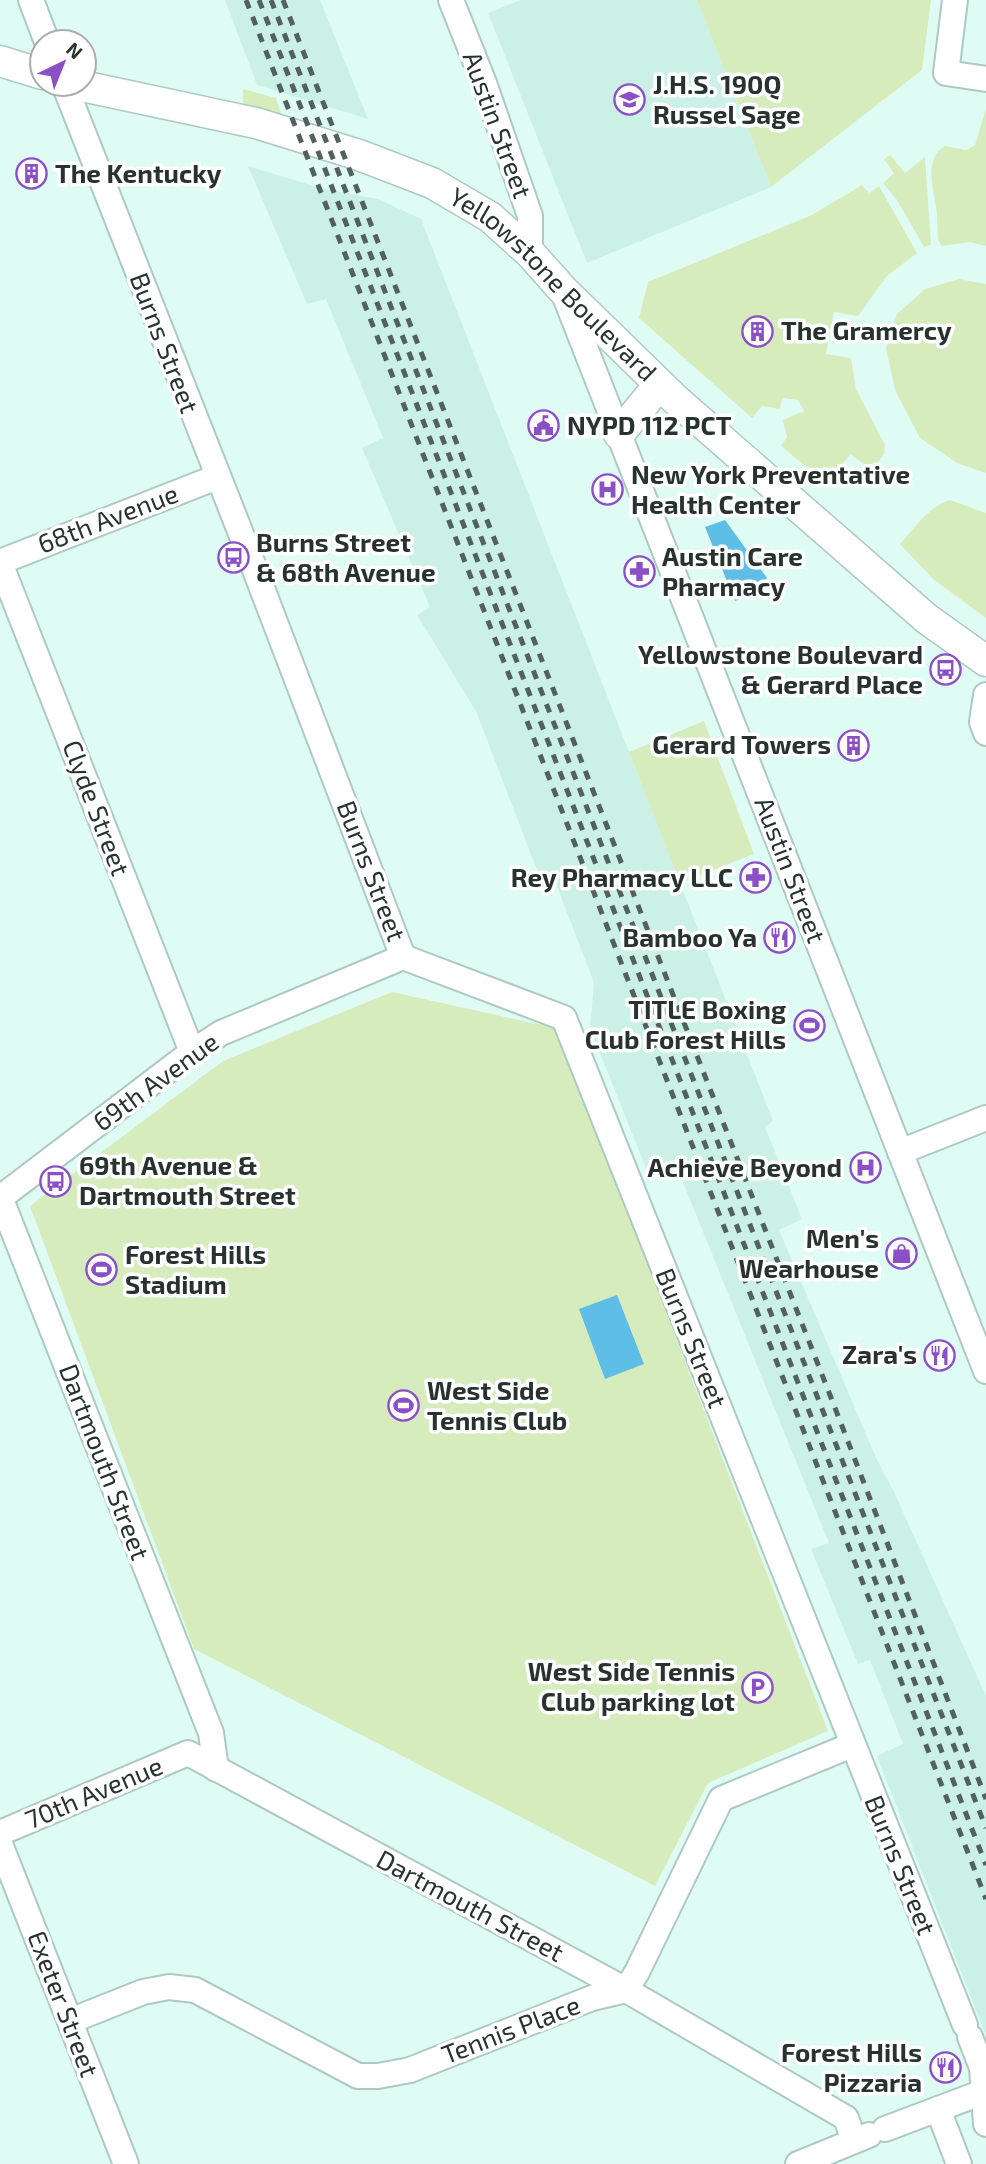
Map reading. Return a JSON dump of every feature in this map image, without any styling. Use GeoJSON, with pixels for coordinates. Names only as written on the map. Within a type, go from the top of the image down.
{"type":"FeatureCollection","features":[{"type":"Feature","properties":{"kind":"street"},"geometry":{"type":"LineString","coordinates":[[30,0],[41,28]]}},
{"type":"Feature","properties":{"kind":"street","name":"Austin Street"},"geometry":{"type":"LineString","coordinates":[[451,0],[484,83],[530,216],[530,253]]}},
{"type":"Feature","properties":{"kind":"street"},"geometry":{"type":"LineString","coordinates":[[955,0],[946,73],[986,79]]}},
{"type":"Feature","properties":{"kind":"street"},"geometry":{"type":"LineString","coordinates":[[0,61],[28,70]]}},
{"type":"Feature","properties":{"kind":"street","name":"Yellowstone Boulevard"},"geometry":{"type":"LineString","coordinates":[[98,89],[256,123],[359,155],[432,183],[490,217],[530,253],[563,290],[659,385],[927,619],[986,661]]}},
{"type":"Feature","properties":{"kind":"street","name":"Burns Street"},"geometry":{"type":"LineString","coordinates":[[69,98],[377,884],[403,957],[564,1018],[982,2068],[986,2124]]}},
{"type":"Feature","properties":{"kind":"street","name":"Austin Street"},"geometry":{"type":"LineString","coordinates":[[563,290],[986,1371]]}},
{"type":"Feature","properties":{"kind":"street"},"geometry":{"type":"LineString","coordinates":[[619,434],[659,385]]}},
{"type":"Feature","properties":{"kind":"street","name":"68th Avenue"},"geometry":{"type":"LineString","coordinates":[[0,563],[217,477]]}},
{"type":"Feature","properties":{"kind":"street","name":"Clyde Street"},"geometry":{"type":"LineString","coordinates":[[0,563],[192,1052]]}},
{"type":"Feature","properties":{"kind":"street"},"geometry":{"type":"LineString","coordinates":[[986,695],[982,722],[986,733]]}},
{"type":"Feature","properties":{"kind":"street","name":"69th Avenue"},"geometry":{"type":"LineString","coordinates":[[0,1198],[192,1052],[221,1033],[403,957]]}},
{"type":"Feature","properties":{"kind":"street"},"geometry":{"type":"LineString","coordinates":[[901,1152],[986,1118]]}},
{"type":"Feature","properties":{"kind":"street","name":"Dartmouth Street"},"geometry":{"type":"LineString","coordinates":[[0,1198],[211,1733],[216,1769]]}},
{"type":"Feature","properties":{"kind":"street"},"geometry":{"type":"LineString","coordinates":[[626,1990],[722,1799],[852,1745]]}},
{"type":"Feature","properties":{"kind":"street","name":"Dartmouth Street"},"geometry":{"type":"LineString","coordinates":[[188,1754],[626,1990],[846,2118],[854,2141]]}},
{"type":"Feature","properties":{"kind":"street","name":"70th Avenue"},"geometry":{"type":"LineString","coordinates":[[0,1833],[188,1754]]}},
{"type":"Feature","properties":{"kind":"street","name":"Exeter Street"},"geometry":{"type":"LineString","coordinates":[[0,1844],[126,2164]]}},
{"type":"Feature","properties":{"kind":"street","name":"Tennis Place"},"geometry":{"type":"LineString","coordinates":[[70,2021],[143,1992],[169,1987],[195,1990],[358,2076],[378,2076],[410,2070],[592,1998],[626,1990]]}},
{"type":"Feature","properties":{"kind":"street"},"geometry":{"type":"LineString","coordinates":[[798,2164],[985,2092]]}},
{"type":"Feature","properties":{"kind":"street"},"geometry":{"type":"LineString","coordinates":[[938,2109],[959,2164]]}},
{"type":"Feature","properties":{"kind":"shaded area"},"geometry":{"type":"Polygon","coordinates":[[[225,0],[320,0],[368,119],[257,85],[225,0]]]}},
{"type":"Feature","properties":{"kind":"shaded area","name":"J.H.S. 190Q Russel Sage"},"geometry":{"type":"Polygon","coordinates":[[[521,0],[697,0],[771,187],[587,263],[488,13],[521,0]]]}},
{"type":"Feature","properties":{"kind":"shaded area"},"geometry":{"type":"Polygon","coordinates":[[[248,166],[320,188],[378,199],[421,219],[773,1121],[765,1127],[802,1219],[779,1230],[877,1460],[986,1696],[986,2036],[877,1756],[903,1744],[870,1660],[858,1664],[811,1549],[829,1543],[676,1165],[649,1176],[590,1028],[594,983],[552,873],[540,878],[476,711],[417,615],[430,607],[362,448],[383,438],[326,299],[307,304],[248,166]]]}},
{"type":"Feature","properties":{"kind":"green space"},"geometry":{"type":"Polygon","coordinates":[[[697,0],[931,0],[922,70],[771,187],[697,0]]]}},
{"type":"Feature","properties":{"kind":"green space"},"geometry":{"type":"Polygon","coordinates":[[[243,89],[276,98],[282,117],[243,107],[243,89]]]}},
{"type":"Feature","properties":{"kind":"green space"},"geometry":{"type":"Polygon","coordinates":[[[986,109],[986,246],[970,242],[942,246],[938,240],[931,174],[934,158],[945,146],[966,150],[975,145],[986,109]]]}},
{"type":"Feature","properties":{"kind":"green space"},"geometry":{"type":"Polygon","coordinates":[[[890,155],[905,173],[925,157],[931,245],[924,247],[897,200],[883,183],[894,173],[884,159],[890,155]]]}},
{"type":"Feature","properties":{"kind":"green space"},"geometry":{"type":"Polygon","coordinates":[[[862,185],[869,193],[879,186],[917,253],[887,276],[858,316],[834,312],[826,354],[851,358],[856,389],[885,445],[884,454],[872,471],[851,454],[826,483],[781,446],[787,437],[783,420],[804,411],[798,400],[783,398],[779,409],[762,406],[752,418],[639,318],[648,282],[812,215],[862,185]]]}},
{"type":"Feature","properties":{"kind":"green space"},"geometry":{"type":"Polygon","coordinates":[[[959,279],[986,284],[986,473],[957,463],[920,438],[895,390],[886,348],[897,314],[925,289],[959,279]]]}},
{"type":"Feature","properties":{"kind":"green space"},"geometry":{"type":"Polygon","coordinates":[[[950,500],[986,513],[986,618],[933,579],[900,544],[935,507],[950,500]]]}},
{"type":"Feature","properties":{"kind":"green space"},"geometry":{"type":"Polygon","coordinates":[[[704,721],[754,854],[680,883],[629,752],[704,721]]]}},
{"type":"Feature","properties":{"kind":"green space","name":"West Side Tennis Club"},"geometry":{"type":"Polygon","coordinates":[[[392,992],[556,1028],[828,1731],[708,1783],[655,1886],[194,1649],[30,1206],[223,1061],[392,992]]]}},
{"type":"Feature","properties":{"kind":"water"},"geometry":{"type":"Polygon","coordinates":[[[725,520],[767,578],[755,593],[735,601],[705,527],[725,520]]]}},
{"type":"Feature","properties":{"kind":"water"},"geometry":{"type":"Polygon","coordinates":[[[617,1295],[644,1364],[605,1379],[579,1309],[617,1295]]]}},
{"type":"Feature","properties":{"kind":"railway"},"geometry":{"type":"LineString","coordinates":[[246,0],[986,1899]]}},
{"type":"Feature","properties":{"kind":"railway"},"geometry":{"type":"LineString","coordinates":[[259,0],[986,1865]]}},
{"type":"Feature","properties":{"kind":"railway"},"geometry":{"type":"LineString","coordinates":[[271,0],[986,1828]]}},
{"type":"Feature","properties":{"kind":"railway"},"geometry":{"type":"LineString","coordinates":[[283,0],[986,1799]]}},
{"type":"Feature","properties":{"kind":"place","name":"J.H.S. 190Q Russel Sage"},"geometry":{"type":"Point","coordinates":[630,100]}},
{"type":"Feature","properties":{"kind":"place","name":"The Kentucky"},"geometry":{"type":"Point","coordinates":[32,174]}},
{"type":"Feature","properties":{"kind":"place","name":"The Gramercy"},"geometry":{"type":"Point","coordinates":[758,331]}},
{"type":"Feature","properties":{"kind":"place","name":"NYPD 112 PCT"},"geometry":{"type":"Point","coordinates":[544,426]}},
{"type":"Feature","properties":{"kind":"place","name":"New York Preventative Health Center"},"geometry":{"type":"Point","coordinates":[608,490]}},
{"type":"Feature","properties":{"kind":"place","name":"Burns Street & 68th Avenue"},"geometry":{"type":"Point","coordinates":[233,558]}},
{"type":"Feature","properties":{"kind":"place","name":"Austin Care Pharmacy"},"geometry":{"type":"Point","coordinates":[639,572]}},
{"type":"Feature","properties":{"kind":"place","name":"Yellowstone Boulevard & Gerard Place"},"geometry":{"type":"Point","coordinates":[946,670]}},
{"type":"Feature","properties":{"kind":"place","name":"Gerard Towers"},"geometry":{"type":"Point","coordinates":[854,745]}},
{"type":"Feature","properties":{"kind":"place","name":"Rey Pharmacy LLC"},"geometry":{"type":"Point","coordinates":[756,878]}},
{"type":"Feature","properties":{"kind":"place","name":"Bamboo Ya"},"geometry":{"type":"Point","coordinates":[780,938]}},
{"type":"Feature","properties":{"kind":"place","name":"TITLE Boxing Club Forest Hills"},"geometry":{"type":"Point","coordinates":[809,1025]}},
{"type":"Feature","properties":{"kind":"place","name":"Achieve Beyond"},"geometry":{"type":"Point","coordinates":[865,1168]}},
{"type":"Feature","properties":{"kind":"place","name":"69th Avenue & Dartmouth Street"},"geometry":{"type":"Point","coordinates":[56,1181]}},
{"type":"Feature","properties":{"kind":"place","name":"Men's Wearhouse"},"geometry":{"type":"Point","coordinates":[902,1254]}},
{"type":"Feature","properties":{"kind":"place","name":"Forest Hills Stadium"},"geometry":{"type":"Point","coordinates":[102,1270]}},
{"type":"Feature","properties":{"kind":"place","name":"Zara's"},"geometry":{"type":"Point","coordinates":[940,1355]}},
{"type":"Feature","properties":{"kind":"place","name":"West Side Tennis Club"},"geometry":{"type":"Point","coordinates":[404,1406]}},
{"type":"Feature","properties":{"kind":"place","name":"West Side Tennis Club parking lot"},"geometry":{"type":"Point","coordinates":[758,1687]}},
{"type":"Feature","properties":{"kind":"place","name":"Forest Hills Pizzaria"},"geometry":{"type":"Point","coordinates":[945,2068]}}]}
